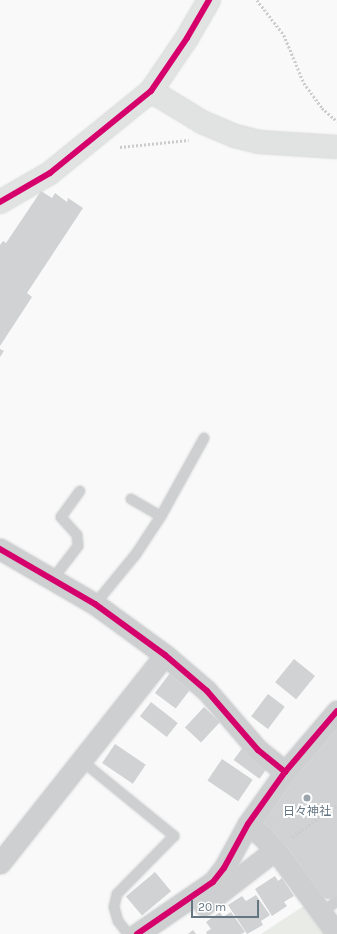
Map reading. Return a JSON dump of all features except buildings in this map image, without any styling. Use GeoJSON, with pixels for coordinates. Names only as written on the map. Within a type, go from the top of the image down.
{"type":"FeatureCollection","features":[{"type":"Feature","properties":{"kind":"street"},"geometry":{"type":"LineString","coordinates":[[0,202],[50,173],[151,91],[187,38],[209,0]]}},
{"type":"Feature","properties":{"kind":"street"},"geometry":{"type":"LineString","coordinates":[[151,91],[202,122],[235,136],[259,142],[337,147]]}},
{"type":"Feature","properties":{"kind":"street"},"geometry":{"type":"LineString","coordinates":[[0,549],[95,604],[165,655],[207,692],[258,750],[284,772]]}},
{"type":"Feature","properties":{"kind":"street"},"geometry":{"type":"LineString","coordinates":[[3,852],[82,761],[165,655]]}},
{"type":"Feature","properties":{"kind":"street"},"geometry":{"type":"LineString","coordinates":[[162,934],[230,875],[248,824],[284,772],[337,711]]}},
{"type":"Feature","properties":{"kind":"street"},"geometry":{"type":"LineString","coordinates":[[248,824],[329,907],[336,934]]}},
{"type":"Feature","properties":{"kind":"street"},"geometry":{"type":"LineString","coordinates":[[137,934],[213,882],[230,875],[275,850]]}},
{"type":"Feature","properties":{"kind":"lane"},"geometry":{"type":"LineString","coordinates":[[95,604],[136,554],[161,516],[204,438]]}},
{"type":"Feature","properties":{"kind":"lane"},"geometry":{"type":"LineString","coordinates":[[52,580],[78,546],[77,535],[62,517],[80,491]]}},
{"type":"Feature","properties":{"kind":"lane"},"geometry":{"type":"LineString","coordinates":[[131,499],[161,516]]}},
{"type":"Feature","properties":{"kind":"lane"},"geometry":{"type":"LineString","coordinates":[[82,761],[174,836],[117,894],[114,907],[118,921],[128,934]]}},
{"type":"Feature","properties":{"kind":"path"},"geometry":{"type":"LineString","coordinates":[[257,0],[284,35],[304,83],[322,108],[337,121]]}},
{"type":"Feature","properties":{"kind":"path"},"geometry":{"type":"LineString","coordinates":[[117,147],[193,140]]}},
{"type":"Feature","properties":{"kind":"path"},"geometry":{"type":"LineString","coordinates":[[299,832],[337,805]]}},
{"type":"Feature","properties":{"kind":"shaded area"},"geometry":{"type":"Polygon","coordinates":[[[308,903],[331,934],[261,934],[308,903]]]}},
{"type":"Feature","properties":{"kind":"cycle path"},"geometry":{"type":"LineString","coordinates":[[0,202],[50,173],[151,91],[187,38],[209,0]]}},
{"type":"Feature","properties":{"kind":"cycle path"},"geometry":{"type":"LineString","coordinates":[[0,549],[95,604],[165,655],[207,691],[258,750],[285,772]]}},
{"type":"Feature","properties":{"kind":"cycle path"},"geometry":{"type":"LineString","coordinates":[[137,934],[213,882],[224,868],[248,824],[285,772],[337,711]]}},
{"type":"Feature","properties":{"kind":"place","name":"日々神社"},"geometry":{"type":"Point","coordinates":[307,798]}}]}
